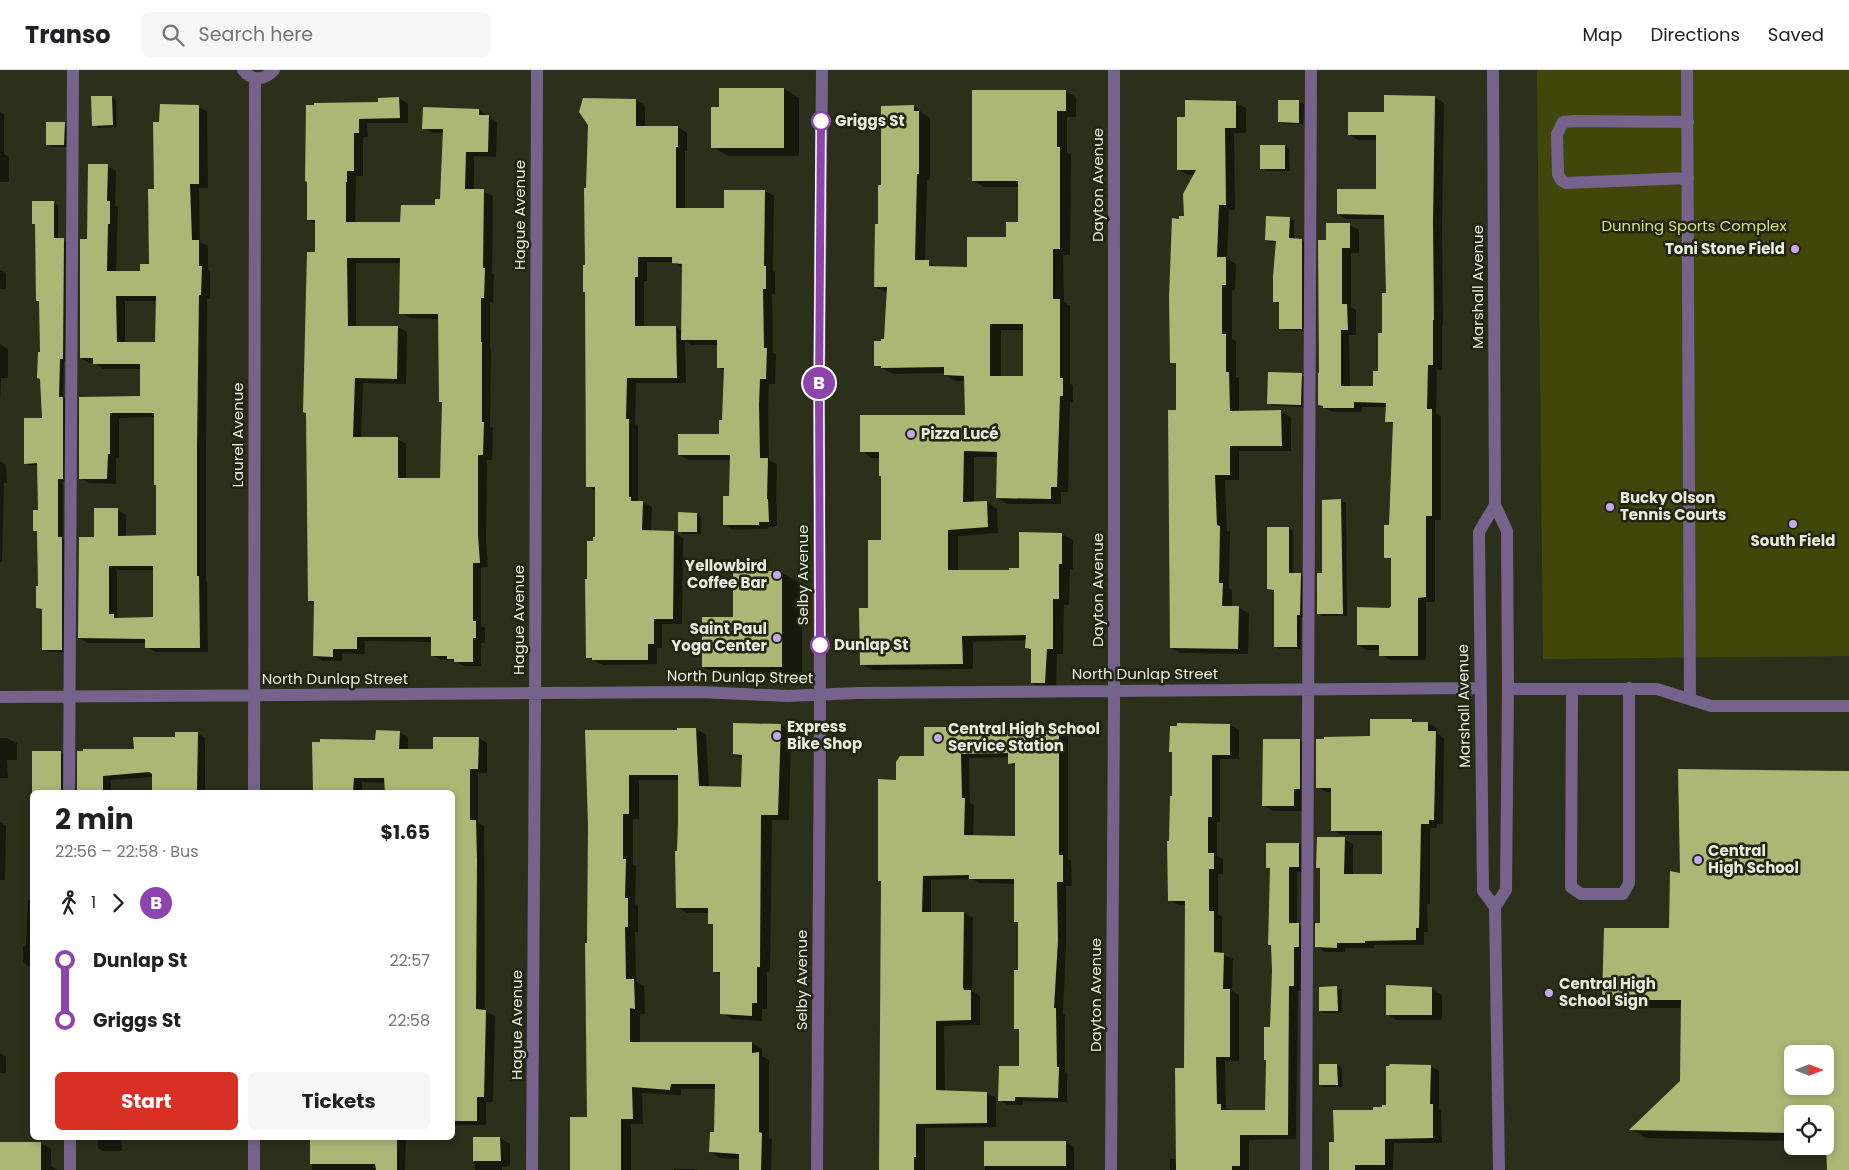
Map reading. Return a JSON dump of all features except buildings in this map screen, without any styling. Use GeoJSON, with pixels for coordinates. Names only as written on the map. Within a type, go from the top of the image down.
{"type":"FeatureCollection","features":[{"type":"Feature","properties":{"kind":"street"},"geometry":{"type":"LineString","coordinates":[[69,790],[74,70]]}},
{"type":"Feature","properties":{"kind":"street"},"geometry":{"type":"LineString","coordinates":[[243,70],[249,76],[255,78],[266,77],[274,70]]}},
{"type":"Feature","properties":{"kind":"street","name":"Hague Avenue"},"geometry":{"type":"LineString","coordinates":[[532,1170],[536,70]]}},
{"type":"Feature","properties":{"kind":"street","name":"Selby Avenue"},"geometry":{"type":"LineString","coordinates":[[817,1170],[820,694],[819,390],[822,70]]}},
{"type":"Feature","properties":{"kind":"street","name":"Dayton Avenue"},"geometry":{"type":"LineString","coordinates":[[1111,1170],[1114,691],[1114,70]]}},
{"type":"Feature","properties":{"kind":"street"},"geometry":{"type":"LineString","coordinates":[[1306,1170],[1311,70]]}},
{"type":"Feature","properties":{"kind":"street","name":"Marshall Avenue"},"geometry":{"type":"LineString","coordinates":[[1493,70],[1495,505],[1507,530],[1508,689],[1506,890],[1495,907],[1499,1170]]}},
{"type":"Feature","properties":{"kind":"street"},"geometry":{"type":"LineString","coordinates":[[1687,70],[1690,698]]}},
{"type":"Feature","properties":{"kind":"street","name":"Laurel Avenue"},"geometry":{"type":"LineString","coordinates":[[254,790],[255,78]]}},
{"type":"Feature","properties":{"kind":"street"},"geometry":{"type":"LineString","coordinates":[[1688,122],[1563,122],[1557,134],[1558,174],[1561,180],[1566,183],[1688,178]]}},
{"type":"Feature","properties":{"kind":"street","name":"Marshall Avenue"},"geometry":{"type":"LineString","coordinates":[[1495,505],[1480,532],[1483,891],[1495,907]]}},
{"type":"Feature","properties":{"kind":"street","name":"North Dunlap Street"},"geometry":{"type":"LineString","coordinates":[[0,697],[699,692],[787,696],[820,694],[1480,688]]}},
{"type":"Feature","properties":{"kind":"street"},"geometry":{"type":"LineString","coordinates":[[1572,689],[1570,887],[1581,894],[1623,894],[1629,883],[1629,688]]}},
{"type":"Feature","properties":{"kind":"street"},"geometry":{"type":"LineString","coordinates":[[1508,689],[1657,689],[1711,706],[1849,706]]}},
{"type":"Feature","properties":{"kind":"street"},"geometry":{"type":"LineString","coordinates":[[70,1140],[70,1170]]}},
{"type":"Feature","properties":{"kind":"street"},"geometry":{"type":"LineString","coordinates":[[254,1140],[254,1170]]}},
{"type":"Feature","properties":{"kind":"green space","name":"Dunning Sports Complex"},"geometry":{"type":"Polygon","coordinates":[[[1537,70],[1849,70],[1849,656],[1543,659],[1537,70]]]}},
{"type":"Feature","properties":{"kind":"bus line","name":"B"},"geometry":{"type":"LineString","coordinates":[[820,645],[821,121]]}},
{"type":"Feature","properties":{"kind":"place","name":"Griggs St"},"geometry":{"type":"Point","coordinates":[821,121]}},
{"type":"Feature","properties":{"kind":"place","name":"Toni Stone Field"},"geometry":{"type":"Point","coordinates":[1795,249]}},
{"type":"Feature","properties":{"kind":"place","name":"Pizza Lucé"},"geometry":{"type":"Point","coordinates":[911,434]}},
{"type":"Feature","properties":{"kind":"place","name":"Bucky Olson Tennis Courts"},"geometry":{"type":"Point","coordinates":[1610,507]}},
{"type":"Feature","properties":{"kind":"place","name":"South Field"},"geometry":{"type":"Point","coordinates":[1793,524]}},
{"type":"Feature","properties":{"kind":"place","name":"Yellowbird Coffee Bar"},"geometry":{"type":"Point","coordinates":[777,575]}},
{"type":"Feature","properties":{"kind":"place","name":"Saint Paul Yoga Center"},"geometry":{"type":"Point","coordinates":[777,638]}},
{"type":"Feature","properties":{"kind":"place","name":"Dunlap St"},"geometry":{"type":"Point","coordinates":[820,645]}},
{"type":"Feature","properties":{"kind":"place","name":"Express Bike Shop"},"geometry":{"type":"Point","coordinates":[777,736]}},
{"type":"Feature","properties":{"kind":"place","name":"Central High School Service Station"},"geometry":{"type":"Point","coordinates":[938,738]}},
{"type":"Feature","properties":{"kind":"place","name":"Central High School"},"geometry":{"type":"Point","coordinates":[1698,860]}},
{"type":"Feature","properties":{"kind":"place","name":"Central High School Sign"},"geometry":{"type":"Point","coordinates":[1549,993]}}]}
